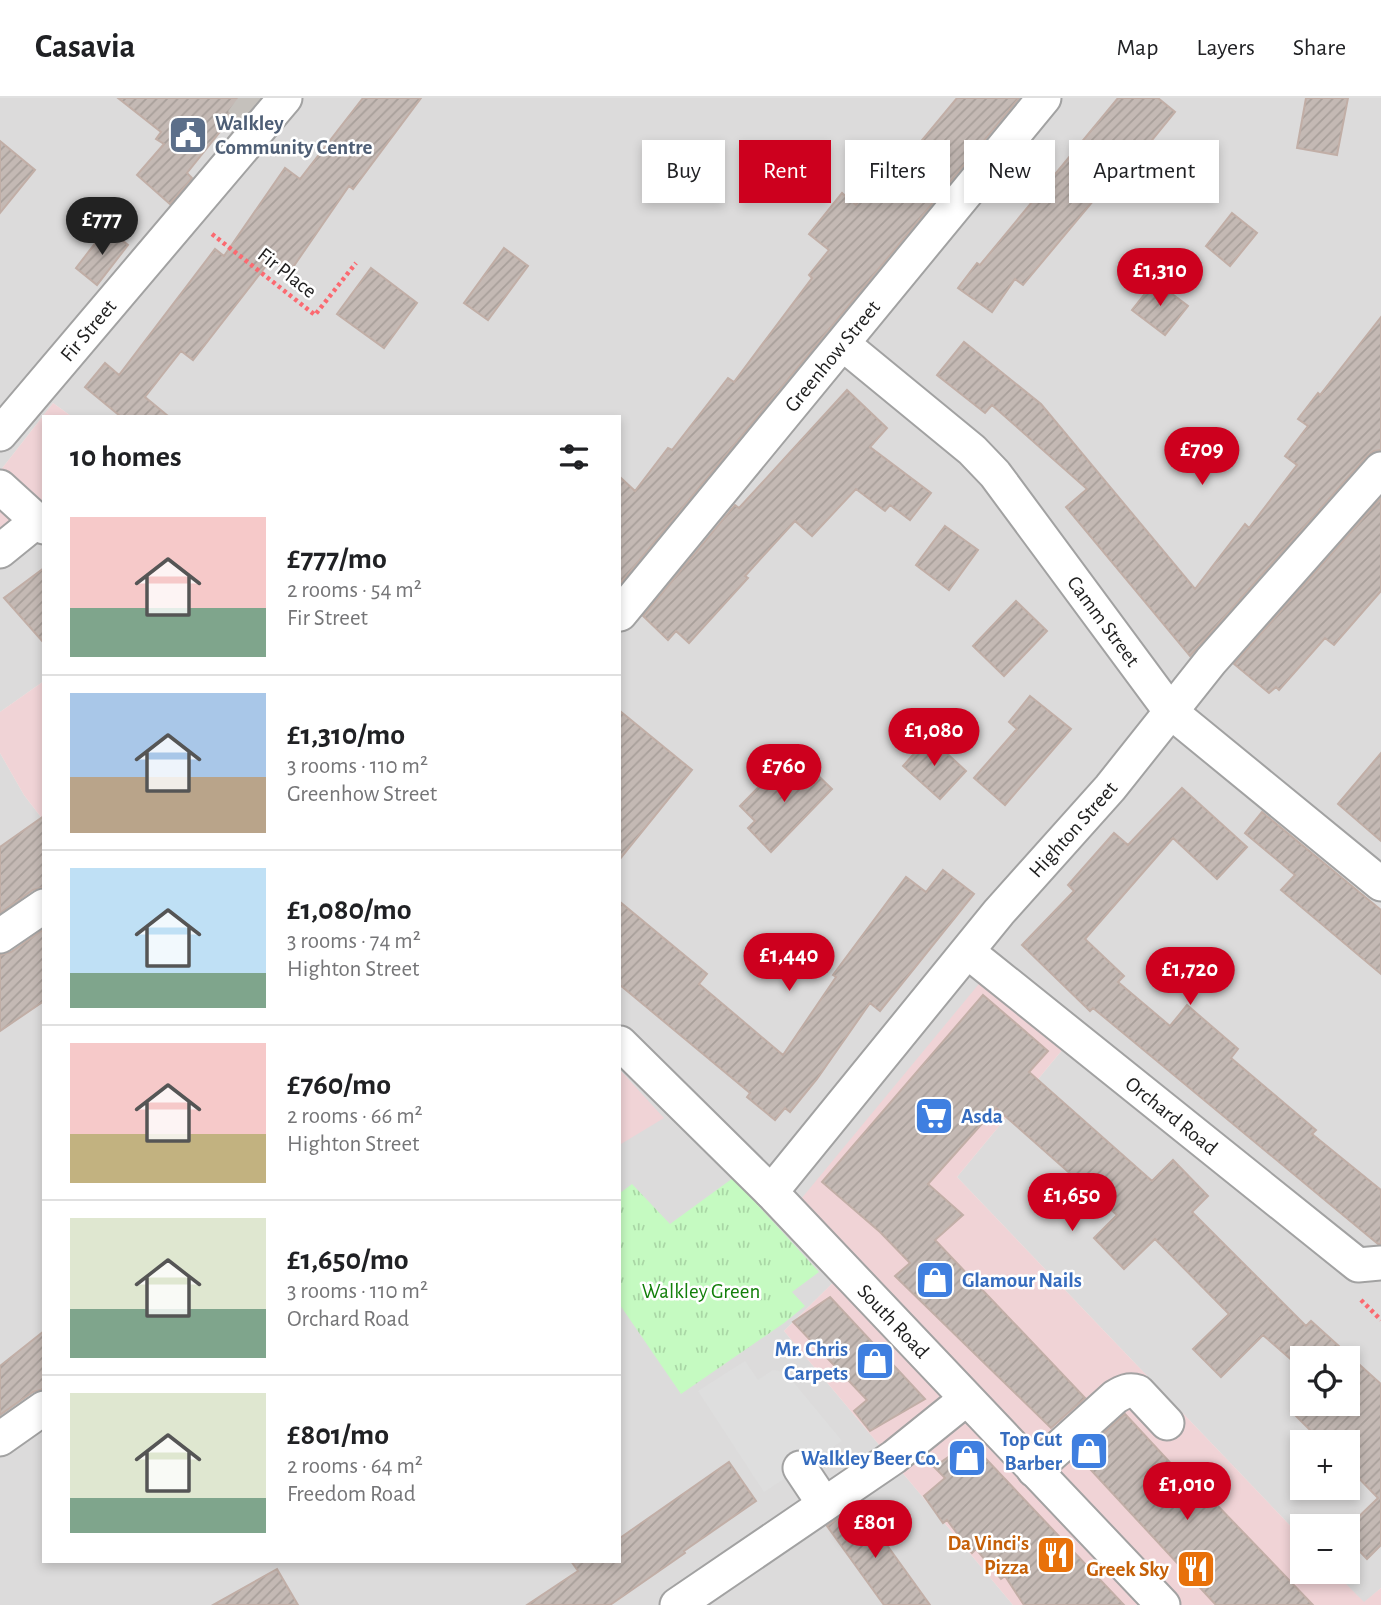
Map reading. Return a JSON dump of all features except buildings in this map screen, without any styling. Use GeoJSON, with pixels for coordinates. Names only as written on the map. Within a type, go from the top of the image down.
{"type":"FeatureCollection","features":[{"type":"Feature","properties":{"kind":"street","name":"Fir Street"},"geometry":{"type":"LineString","coordinates":[[0,434],[285,98]]}},
{"type":"Feature","properties":{"kind":"street","name":"Greenhow Street"},"geometry":{"type":"LineString","coordinates":[[621,613],[1044,98]]}},
{"type":"Feature","properties":{"kind":"street","name":"Camm Street"},"geometry":{"type":"LineString","coordinates":[[843,344],[972,450],[995,474],[1171,712],[1381,884]]}},
{"type":"Feature","properties":{"kind":"street","name":"Highton Street"},"geometry":{"type":"LineString","coordinates":[[771,1192],[999,912],[1110,788],[1211,661],[1381,470]]}},
{"type":"Feature","properties":{"kind":"street"},"geometry":{"type":"LineString","coordinates":[[0,486],[41,524],[0,551]]}},
{"type":"Feature","properties":{"kind":"street"},"geometry":{"type":"LineString","coordinates":[[0,936],[42,907]]}},
{"type":"Feature","properties":{"kind":"street","name":"Orchard Road"},"geometry":{"type":"LineString","coordinates":[[968,952],[1358,1265],[1381,1264]]}},
{"type":"Feature","properties":{"kind":"street","name":"South Road"},"geometry":{"type":"LineString","coordinates":[[621,1044],[771,1192],[1163,1605]]}},
{"type":"Feature","properties":{"kind":"street"},"geometry":{"type":"LineString","coordinates":[[1034,1470],[1115,1397],[1125,1392],[1138,1392],[1167,1423]]}},
{"type":"Feature","properties":{"kind":"street"},"geometry":{"type":"LineString","coordinates":[[677,1605],[894,1457],[966,1399]]}},
{"type":"Feature","properties":{"kind":"street"},"geometry":{"type":"LineString","coordinates":[[0,1439],[42,1409]]}},
{"type":"Feature","properties":{"kind":"street"},"geometry":{"type":"LineString","coordinates":[[800,1468],[824,1504]]}},
{"type":"Feature","properties":{"kind":"path","name":"Fir Place"},"geometry":{"type":"LineString","coordinates":[[187,214],[315,316],[356,263]]}},
{"type":"Feature","properties":{"kind":"shaded area"},"geometry":{"type":"Polygon","coordinates":[[[0,98],[1381,98],[1381,1588],[1364,1603],[1346,1584],[1360,1584],[1360,1514],[1290,1514],[1290,1525],[957,1177],[1063,1049],[801,1199],[857,1259],[784,1331],[1013,1605],[0,1605],[0,753],[24,795],[42,818],[42,1563],[621,1563],[621,415],[70,415],[53,403],[0,471],[0,98]]]}},
{"type":"Feature","properties":{"kind":"shaded area"},"geometry":{"type":"Polygon","coordinates":[[[53,403],[70,415],[44,415],[53,403]]]}},
{"type":"Feature","properties":{"kind":"shaded area"},"geometry":{"type":"Polygon","coordinates":[[[42,417],[42,535],[0,558],[0,471],[42,417]]]}},
{"type":"Feature","properties":{"kind":"shaded area"},"geometry":{"type":"Polygon","coordinates":[[[42,535],[42,682],[0,712],[0,558],[42,535]]]}},
{"type":"Feature","properties":{"kind":"shaded area"},"geometry":{"type":"Polygon","coordinates":[[[42,682],[42,818],[24,795],[0,753],[0,712],[42,682]]]}},
{"type":"Feature","properties":{"kind":"shaded area"},"geometry":{"type":"Polygon","coordinates":[[[983,979],[1063,1049],[957,1177],[1290,1525],[1290,1584],[1346,1584],[1364,1602],[1381,1588],[1381,1605],[1013,1605],[784,1331],[857,1259],[801,1199],[983,979]]]}},
{"type":"Feature","properties":{"kind":"shaded area"},"geometry":{"type":"Polygon","coordinates":[[[621,1071],[664,1118],[621,1144],[621,1071]]]}},
{"type":"Feature","properties":{"kind":"shaded area"},"geometry":{"type":"Polygon","coordinates":[[[745,1361],[758,1380],[773,1370],[785,1372],[842,1441],[764,1492],[698,1391],[745,1361]]]}},
{"type":"Feature","properties":{"kind":"green space","name":"Walkley Green"},"geometry":{"type":"Polygon","coordinates":[[[733,1178],[819,1272],[792,1292],[805,1306],[681,1394],[621,1306],[621,1192],[632,1184],[670,1224],[733,1178]]]}},
{"type":"Feature","properties":{"kind":"tunnel"},"geometry":{"type":"LineString","coordinates":[[238,98],[267,120]]}},
{"type":"Feature","properties":{"kind":"place","name":"Walkley Community Centre"},"geometry":{"type":"Point","coordinates":[188,135]}},
{"type":"Feature","properties":{"kind":"place","name":"Asda"},"geometry":{"type":"Point","coordinates":[934,1116]}},
{"type":"Feature","properties":{"kind":"place","name":"Glamour Nails"},"geometry":{"type":"Point","coordinates":[935,1280]}},
{"type":"Feature","properties":{"kind":"place","name":"Mr. Chris Carpets"},"geometry":{"type":"Point","coordinates":[875,1361]}},
{"type":"Feature","properties":{"kind":"place","name":"Top Cut Barber"},"geometry":{"type":"Point","coordinates":[1089,1451]}},
{"type":"Feature","properties":{"kind":"place","name":"Walkley Beer Co."},"geometry":{"type":"Point","coordinates":[967,1458]}},
{"type":"Feature","properties":{"kind":"place","name":"Da Vinci's Pizza"},"geometry":{"type":"Point","coordinates":[1056,1555]}},
{"type":"Feature","properties":{"kind":"place","name":"Greek Sky"},"geometry":{"type":"Point","coordinates":[1196,1569]}}]}
